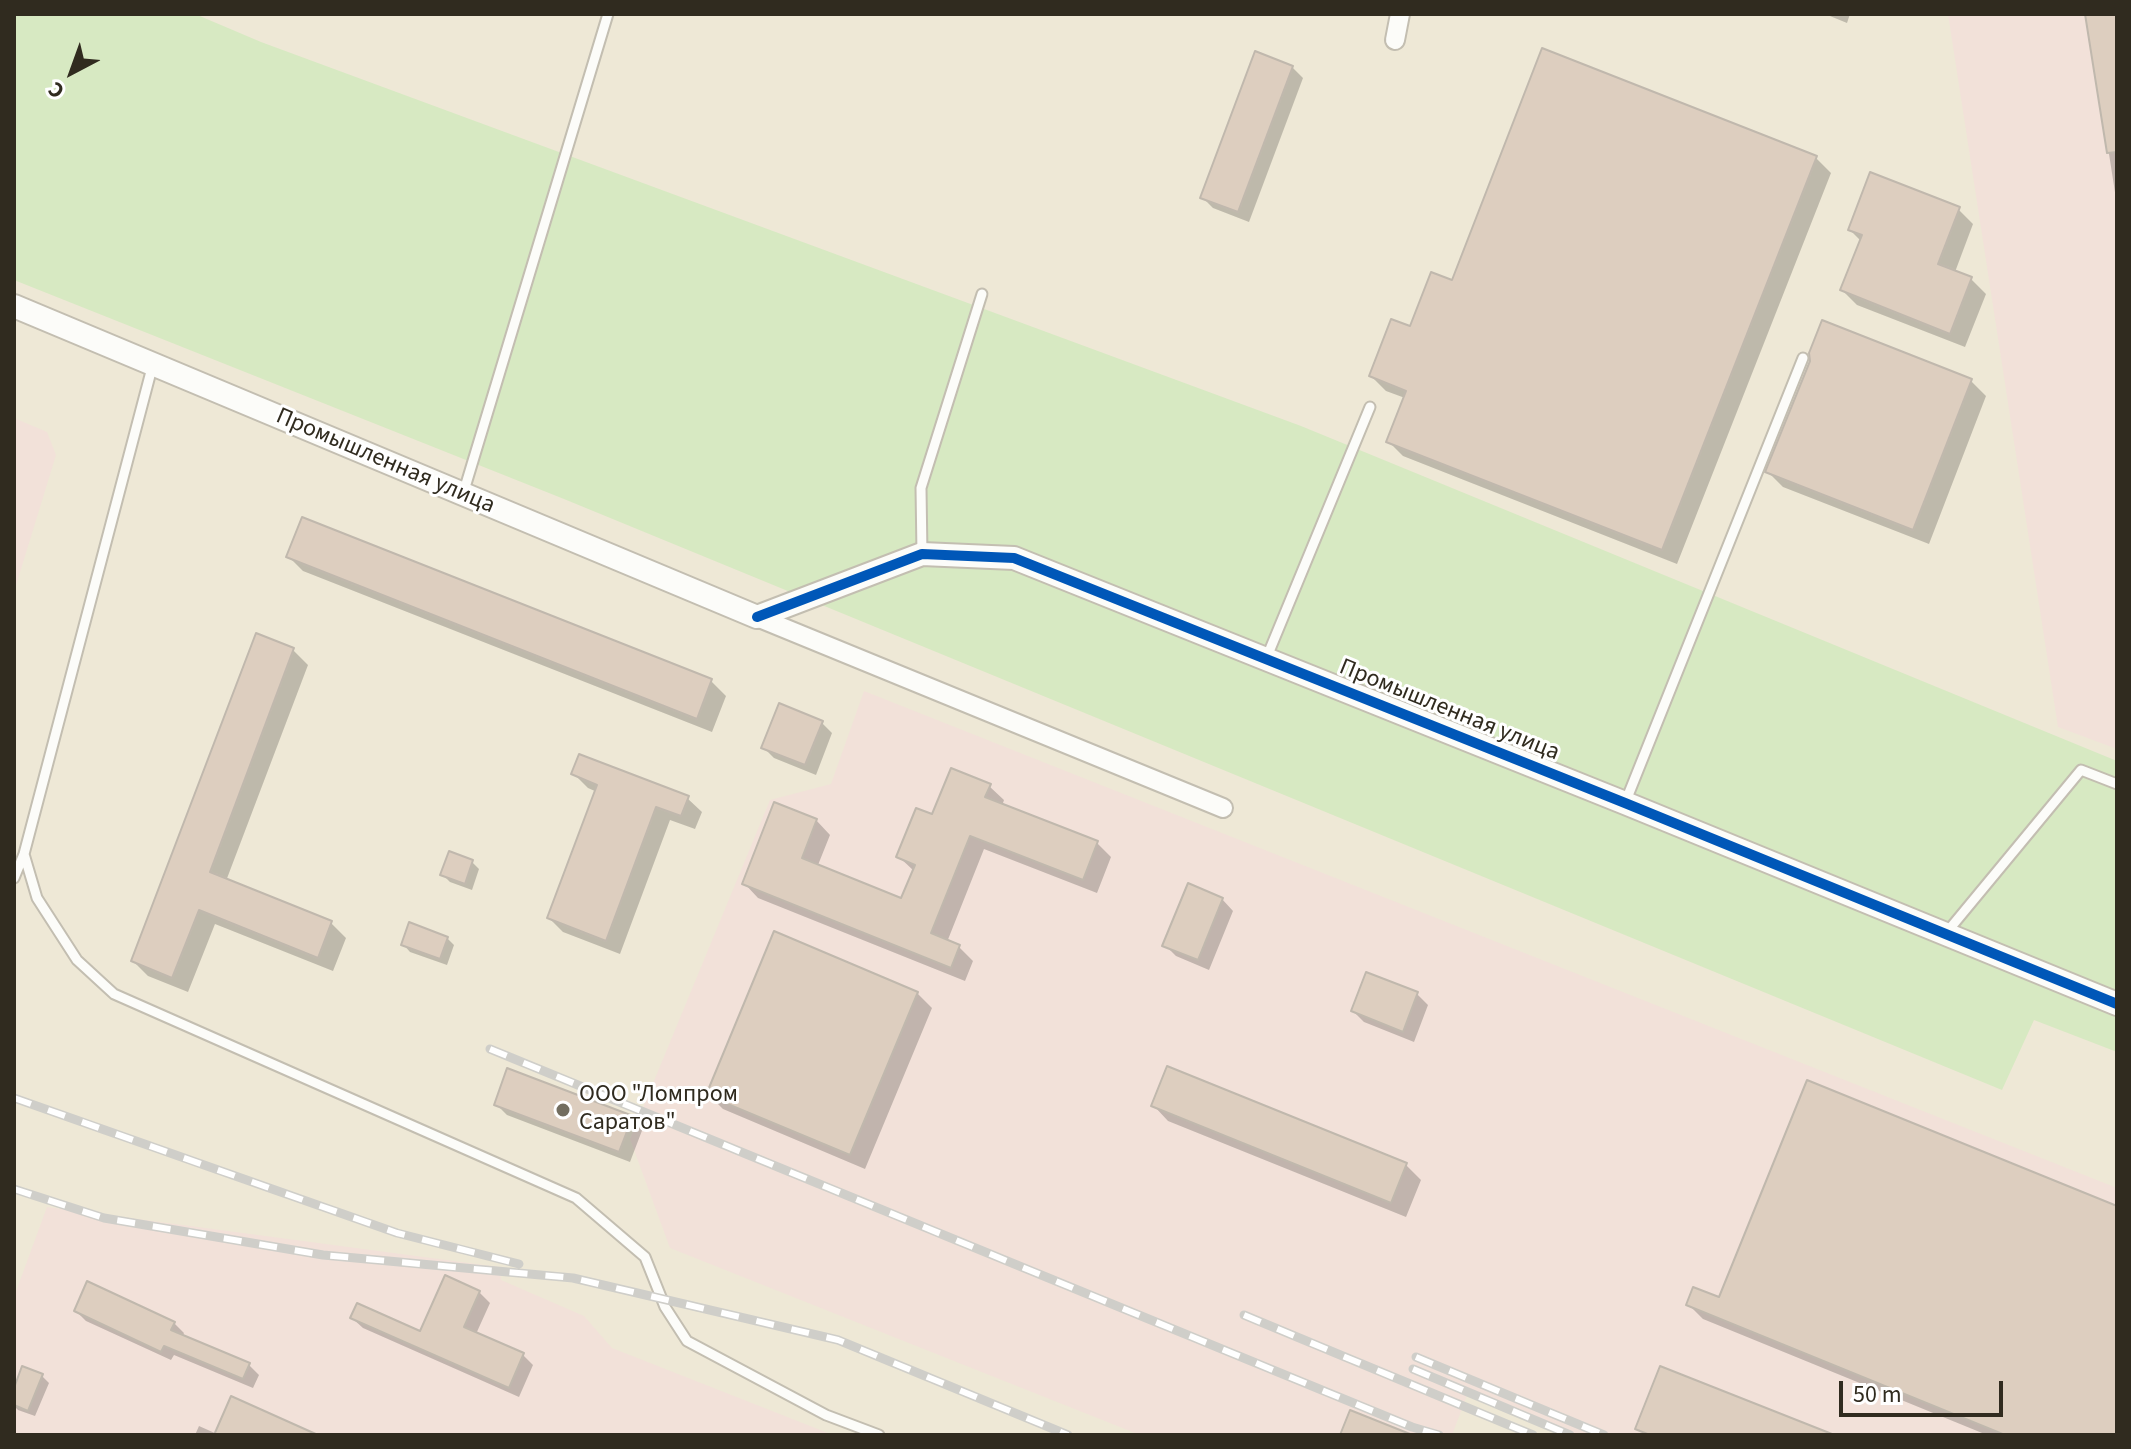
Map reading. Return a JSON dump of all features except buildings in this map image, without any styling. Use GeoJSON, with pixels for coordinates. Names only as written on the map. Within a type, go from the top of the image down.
{"type":"FeatureCollection","features":[{"type":"Feature","properties":{"kind":"street"},"geometry":{"type":"LineString","coordinates":[[1395,40],[1400,14]]}},
{"type":"Feature","properties":{"kind":"street","name":"Промышленная улица"},"geometry":{"type":"LineString","coordinates":[[14,306],[1223,808]]}},
{"type":"Feature","properties":{"kind":"street","name":"Промышленная улица"},"geometry":{"type":"LineString","coordinates":[[757,617],[922,554],[1014,558],[2117,1004]]}},
{"type":"Feature","properties":{"kind":"lane"},"geometry":{"type":"LineString","coordinates":[[463,494],[608,14]]}},
{"type":"Feature","properties":{"kind":"lane"},"geometry":{"type":"LineString","coordinates":[[922,554],[921,488],[982,294]]}},
{"type":"Feature","properties":{"kind":"lane"},"geometry":{"type":"LineString","coordinates":[[1625,803],[1803,358]]}},
{"type":"Feature","properties":{"kind":"lane"},"geometry":{"type":"LineString","coordinates":[[14,878],[24,854],[153,364]]}},
{"type":"Feature","properties":{"kind":"lane"},"geometry":{"type":"LineString","coordinates":[[1266,659],[1370,407]]}},
{"type":"Feature","properties":{"kind":"lane"},"geometry":{"type":"LineString","coordinates":[[1945,934],[2081,770],[2117,784]]}},
{"type":"Feature","properties":{"kind":"lane"},"geometry":{"type":"LineString","coordinates":[[24,854],[37,898],[77,960],[114,994],[576,1198],[645,1257],[665,1307],[687,1341],[826,1415],[879,1435]]}},
{"type":"Feature","properties":{"kind":"shaded area"},"geometry":{"type":"Polygon","coordinates":[[[1948,14],[2117,14],[2117,749],[2058,727],[1948,14]]]}},
{"type":"Feature","properties":{"kind":"shaded area"},"geometry":{"type":"Polygon","coordinates":[[[14,418],[47,432],[56,455],[14,592],[14,418]]]}},
{"type":"Feature","properties":{"kind":"shaded area"},"geometry":{"type":"Polygon","coordinates":[[[864,691],[2117,1188],[2117,1435],[1576,1435],[1469,1390],[1452,1435],[1140,1435],[670,1248],[630,1139],[770,800],[831,784],[864,691]]]}},
{"type":"Feature","properties":{"kind":"shaded area"},"geometry":{"type":"Polygon","coordinates":[[[47,1207],[499,1267],[501,1280],[584,1316],[612,1348],[833,1435],[14,1435],[14,1297],[47,1207]]]}},
{"type":"Feature","properties":{"kind":"green space"},"geometry":{"type":"Polygon","coordinates":[[[14,14],[195,14],[261,42],[1301,426],[2117,761],[2117,1052],[2034,1020],[2002,1090],[564,499],[14,280],[14,14]]]}},
{"type":"Feature","properties":{"kind":"railway"},"geometry":{"type":"LineString","coordinates":[[490,1049],[1412,1427],[1439,1435]]}},
{"type":"Feature","properties":{"kind":"railway"},"geometry":{"type":"LineString","coordinates":[[14,1098],[397,1233],[519,1264]]}},
{"type":"Feature","properties":{"kind":"railway"},"geometry":{"type":"LineString","coordinates":[[14,1189],[104,1218],[323,1255],[573,1278],[838,1340],[1068,1435]]}},
{"type":"Feature","properties":{"kind":"railway"},"geometry":{"type":"LineString","coordinates":[[1244,1315],[1533,1435]]}},
{"type":"Feature","properties":{"kind":"railway"},"geometry":{"type":"LineString","coordinates":[[1416,1357],[1604,1435]]}},
{"type":"Feature","properties":{"kind":"railway"},"geometry":{"type":"LineString","coordinates":[[1413,1369],[1570,1435]]}},
{"type":"Feature","properties":{"kind":"cycle path"},"geometry":{"type":"LineString","coordinates":[[757,617],[922,554],[1014,558],[2117,1004]]}},
{"type":"Feature","properties":{"kind":"place","name":"ООО \"Ломпром Саратов\""},"geometry":{"type":"Point","coordinates":[563,1110]}}]}
